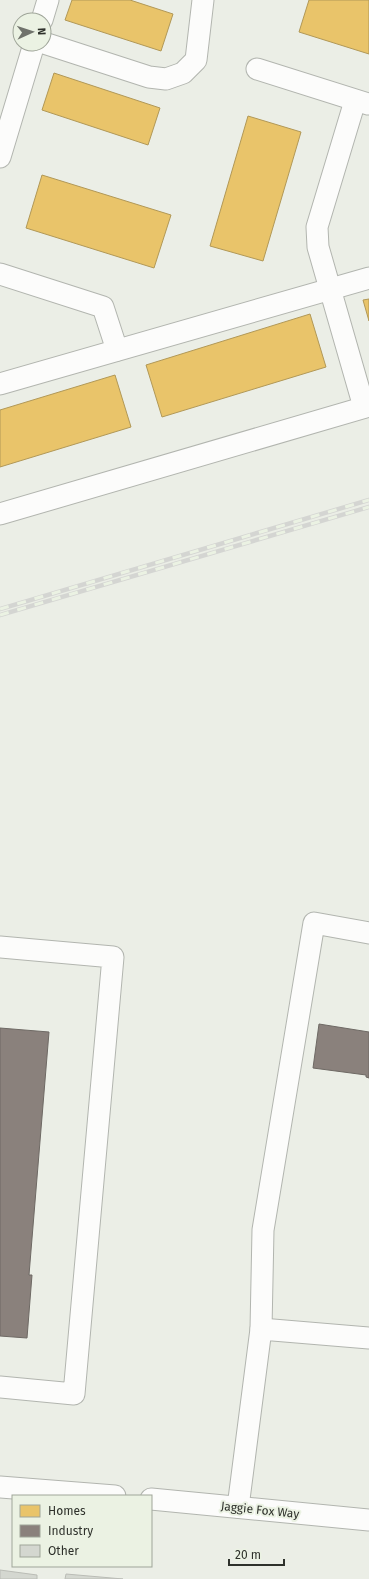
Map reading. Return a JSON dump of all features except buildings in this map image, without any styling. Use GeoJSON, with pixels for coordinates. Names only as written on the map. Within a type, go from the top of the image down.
{"type":"FeatureCollection","features":[{"type":"Feature","properties":{"kind":"street"},"geometry":{"type":"LineString","coordinates":[[44,12],[48,0]]}},
{"type":"Feature","properties":{"kind":"street"},"geometry":{"type":"LineString","coordinates":[[52,46],[149,77],[166,79],[183,73],[196,60],[203,0]]}},
{"type":"Feature","properties":{"kind":"street"},"geometry":{"type":"LineString","coordinates":[[0,157],[32,52]]}},
{"type":"Feature","properties":{"kind":"street"},"geometry":{"type":"LineString","coordinates":[[0,514],[367,406],[330,290],[318,247],[317,227],[362,103],[257,69]]}},
{"type":"Feature","properties":{"kind":"street"},"geometry":{"type":"LineString","coordinates":[[0,274],[103,306],[117,350]]}},
{"type":"Feature","properties":{"kind":"street"},"geometry":{"type":"LineString","coordinates":[[0,384],[369,278]]}},
{"type":"Feature","properties":{"kind":"street"},"geometry":{"type":"LineString","coordinates":[[238,1507],[261,1329],[263,1230],[314,923],[369,933]]}},
{"type":"Feature","properties":{"kind":"street"},"geometry":{"type":"LineString","coordinates":[[0,947],[113,957],[74,1394],[0,1387]]}},
{"type":"Feature","properties":{"kind":"street"},"geometry":{"type":"LineString","coordinates":[[261,1329],[369,1338]]}},
{"type":"Feature","properties":{"kind":"street"},"geometry":{"type":"LineString","coordinates":[[0,1488],[101,1495]]}},
{"type":"Feature","properties":{"kind":"street","name":"Jaggie Fox Way"},"geometry":{"type":"LineString","coordinates":[[152,1499],[369,1520]]}},
{"type":"Feature","properties":{"kind":"railway"},"geometry":{"type":"LineString","coordinates":[[0,609],[369,500]]}},
{"type":"Feature","properties":{"kind":"railway"},"geometry":{"type":"LineString","coordinates":[[0,615],[369,507]]}}]}
